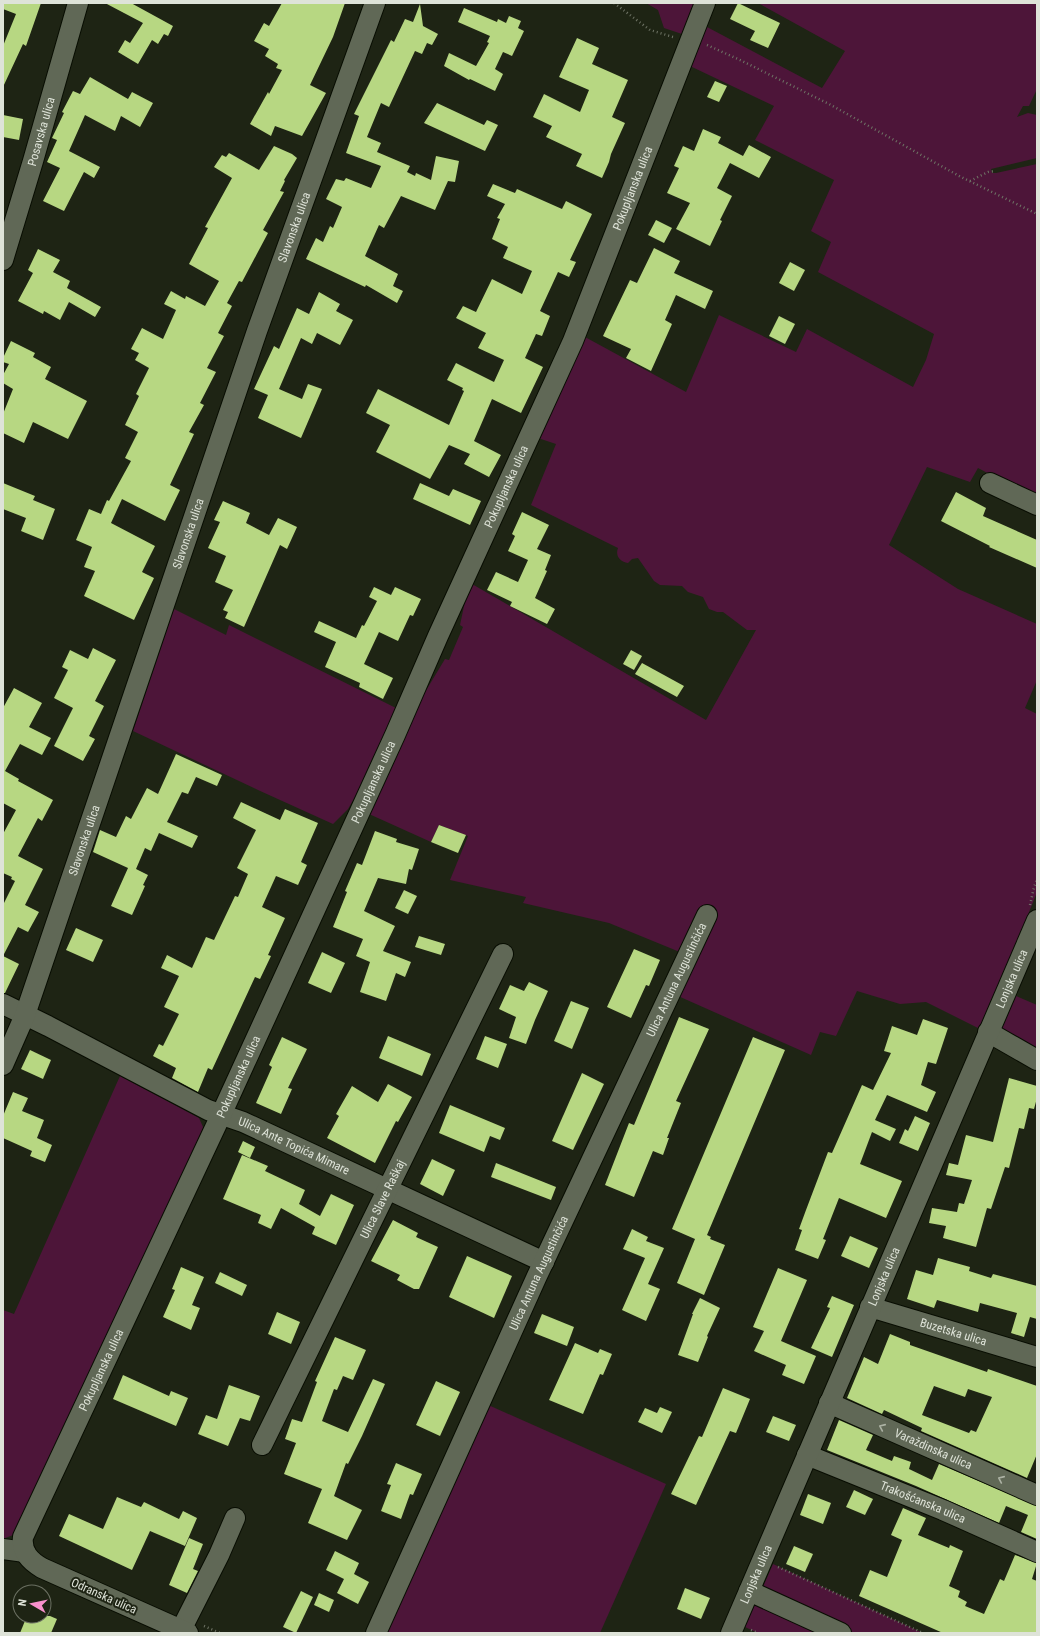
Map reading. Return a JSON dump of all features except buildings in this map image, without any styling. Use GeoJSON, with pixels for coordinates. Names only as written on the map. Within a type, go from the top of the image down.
{"type":"FeatureCollection","features":[{"type":"Feature","properties":{"kind":"street","name":"Posavska ulica"},"geometry":{"type":"LineString","coordinates":[[3,260],[9,219],[78,3]]}},
{"type":"Feature","properties":{"kind":"street","name":"Slavonska ulica"},"geometry":{"type":"LineString","coordinates":[[3,1065],[25,1015],[257,332],[375,3]]}},
{"type":"Feature","properties":{"kind":"street","name":"Pokupljanska ulica"},"geometry":{"type":"LineString","coordinates":[[24,1552],[22,1544],[23,1537],[221,1115],[392,742],[438,636],[573,341],[705,3]]}},
{"type":"Feature","properties":{"kind":"street"},"geometry":{"type":"LineString","coordinates":[[990,483],[1037,505]]}},
{"type":"Feature","properties":{"kind":"street","name":"Ulica Antuna Augustinčića"},"geometry":{"type":"LineString","coordinates":[[376,1633],[544,1262],[707,915]]}},
{"type":"Feature","properties":{"kind":"street","name":"Lonjska ulica"},"geometry":{"type":"LineString","coordinates":[[731,1633],[1037,920]]}},
{"type":"Feature","properties":{"kind":"street","name":"Ulica Slave Raškaj"},"geometry":{"type":"LineString","coordinates":[[262,1445],[503,954]]}},
{"type":"Feature","properties":{"kind":"street","name":"Ulica Ante Topića Mimare"},"geometry":{"type":"LineString","coordinates":[[3,1004],[201,1106],[221,1115],[243,1122],[544,1262]]}},
{"type":"Feature","properties":{"kind":"street"},"geometry":{"type":"LineString","coordinates":[[988,1032],[1037,1060]]}},
{"type":"Feature","properties":{"kind":"street","name":"Buzetska ulica"},"geometry":{"type":"LineString","coordinates":[[870,1308],[1037,1357]]}},
{"type":"Feature","properties":{"kind":"street","name":"Varaždinska ulica"},"geometry":{"type":"LineString","coordinates":[[829,1403],[1037,1495]]}},
{"type":"Feature","properties":{"kind":"street","name":"Trakošćanska ulica"},"geometry":{"type":"LineString","coordinates":[[807,1454],[944,1510],[1037,1552]]}},
{"type":"Feature","properties":{"kind":"street"},"geometry":{"type":"LineString","coordinates":[[184,1632],[235,1518]]}},
{"type":"Feature","properties":{"kind":"street"},"geometry":{"type":"LineString","coordinates":[[3,1549],[24,1552]]}},
{"type":"Feature","properties":{"kind":"street","name":"Odranska ulica"},"geometry":{"type":"LineString","coordinates":[[24,1552],[35,1564],[42,1568],[184,1632]]}},
{"type":"Feature","properties":{"kind":"street"},"geometry":{"type":"LineString","coordinates":[[749,1591],[841,1633]]}},
{"type":"Feature","properties":{"kind":"path"},"geometry":{"type":"LineString","coordinates":[[614,3],[650,30],[671,36],[692,39],[740,60],[829,104],[970,182],[1037,214]]}},
{"type":"Feature","properties":{"kind":"path"},"geometry":{"type":"LineString","coordinates":[[970,182],[988,172],[995,171]]}},
{"type":"Feature","properties":{"kind":"path"},"geometry":{"type":"LineString","coordinates":[[773,1564],[923,1633]]}},
{"type":"Feature","properties":{"kind":"shaded area"},"geometry":{"type":"Polygon","coordinates":[[[646,3],[694,3],[682,34],[664,28],[658,10],[646,3]]]}},
{"type":"Feature","properties":{"kind":"shaded area"},"geometry":{"type":"Polygon","coordinates":[[[758,3],[1034,3],[1037,5],[1037,89],[1029,106],[1023,106],[1017,117],[1028,113],[1037,115],[1037,158],[991,169],[992,173],[996,173],[1037,164],[1037,499],[978,468],[970,482],[927,467],[889,545],[958,589],[1037,624],[1037,680],[1025,708],[1037,714],[1037,892],[982,1030],[926,1002],[900,1004],[857,991],[836,1036],[820,1032],[811,1055],[678,996],[692,957],[609,923],[523,903],[526,897],[450,880],[468,836],[439,825],[431,842],[369,814],[416,707],[445,659],[449,660],[463,627],[460,625],[467,592],[472,584],[706,720],[756,630],[747,630],[723,612],[717,612],[709,609],[703,597],[688,592],[682,586],[660,585],[654,581],[638,558],[632,559],[628,563],[623,561],[617,554],[618,548],[531,505],[556,444],[538,438],[585,337],[686,392],[719,315],[796,352],[807,329],[913,387],[926,360],[934,334],[818,272],[831,242],[811,231],[834,180],[755,140],[774,106],[690,66],[707,27],[822,88],[845,51],[758,3]]]}},
{"type":"Feature","properties":{"kind":"shaded area"},"geometry":{"type":"Polygon","coordinates":[[[174,609],[226,635],[229,625],[398,709],[370,771],[348,809],[333,824],[133,731],[174,609]]]}},
{"type":"Feature","properties":{"kind":"shaded area"},"geometry":{"type":"Polygon","coordinates":[[[1016,996],[1037,1005],[1037,1050],[1005,1034],[1002,1027],[1016,996]]]}},
{"type":"Feature","properties":{"kind":"shaded area"},"geometry":{"type":"Polygon","coordinates":[[[120,1076],[199,1118],[203,1127],[202,1137],[21,1524],[13,1535],[3,1539],[3,1310],[14,1314],[120,1076]]]}},
{"type":"Feature","properties":{"kind":"shaded area"},"geometry":{"type":"Polygon","coordinates":[[[486,1404],[666,1484],[600,1633],[383,1633],[486,1404]]]}},
{"type":"Feature","properties":{"kind":"shaded area"},"geometry":{"type":"Polygon","coordinates":[[[773,1564],[923,1633],[758,1633],[745,1627],[773,1564]]]}}]}
